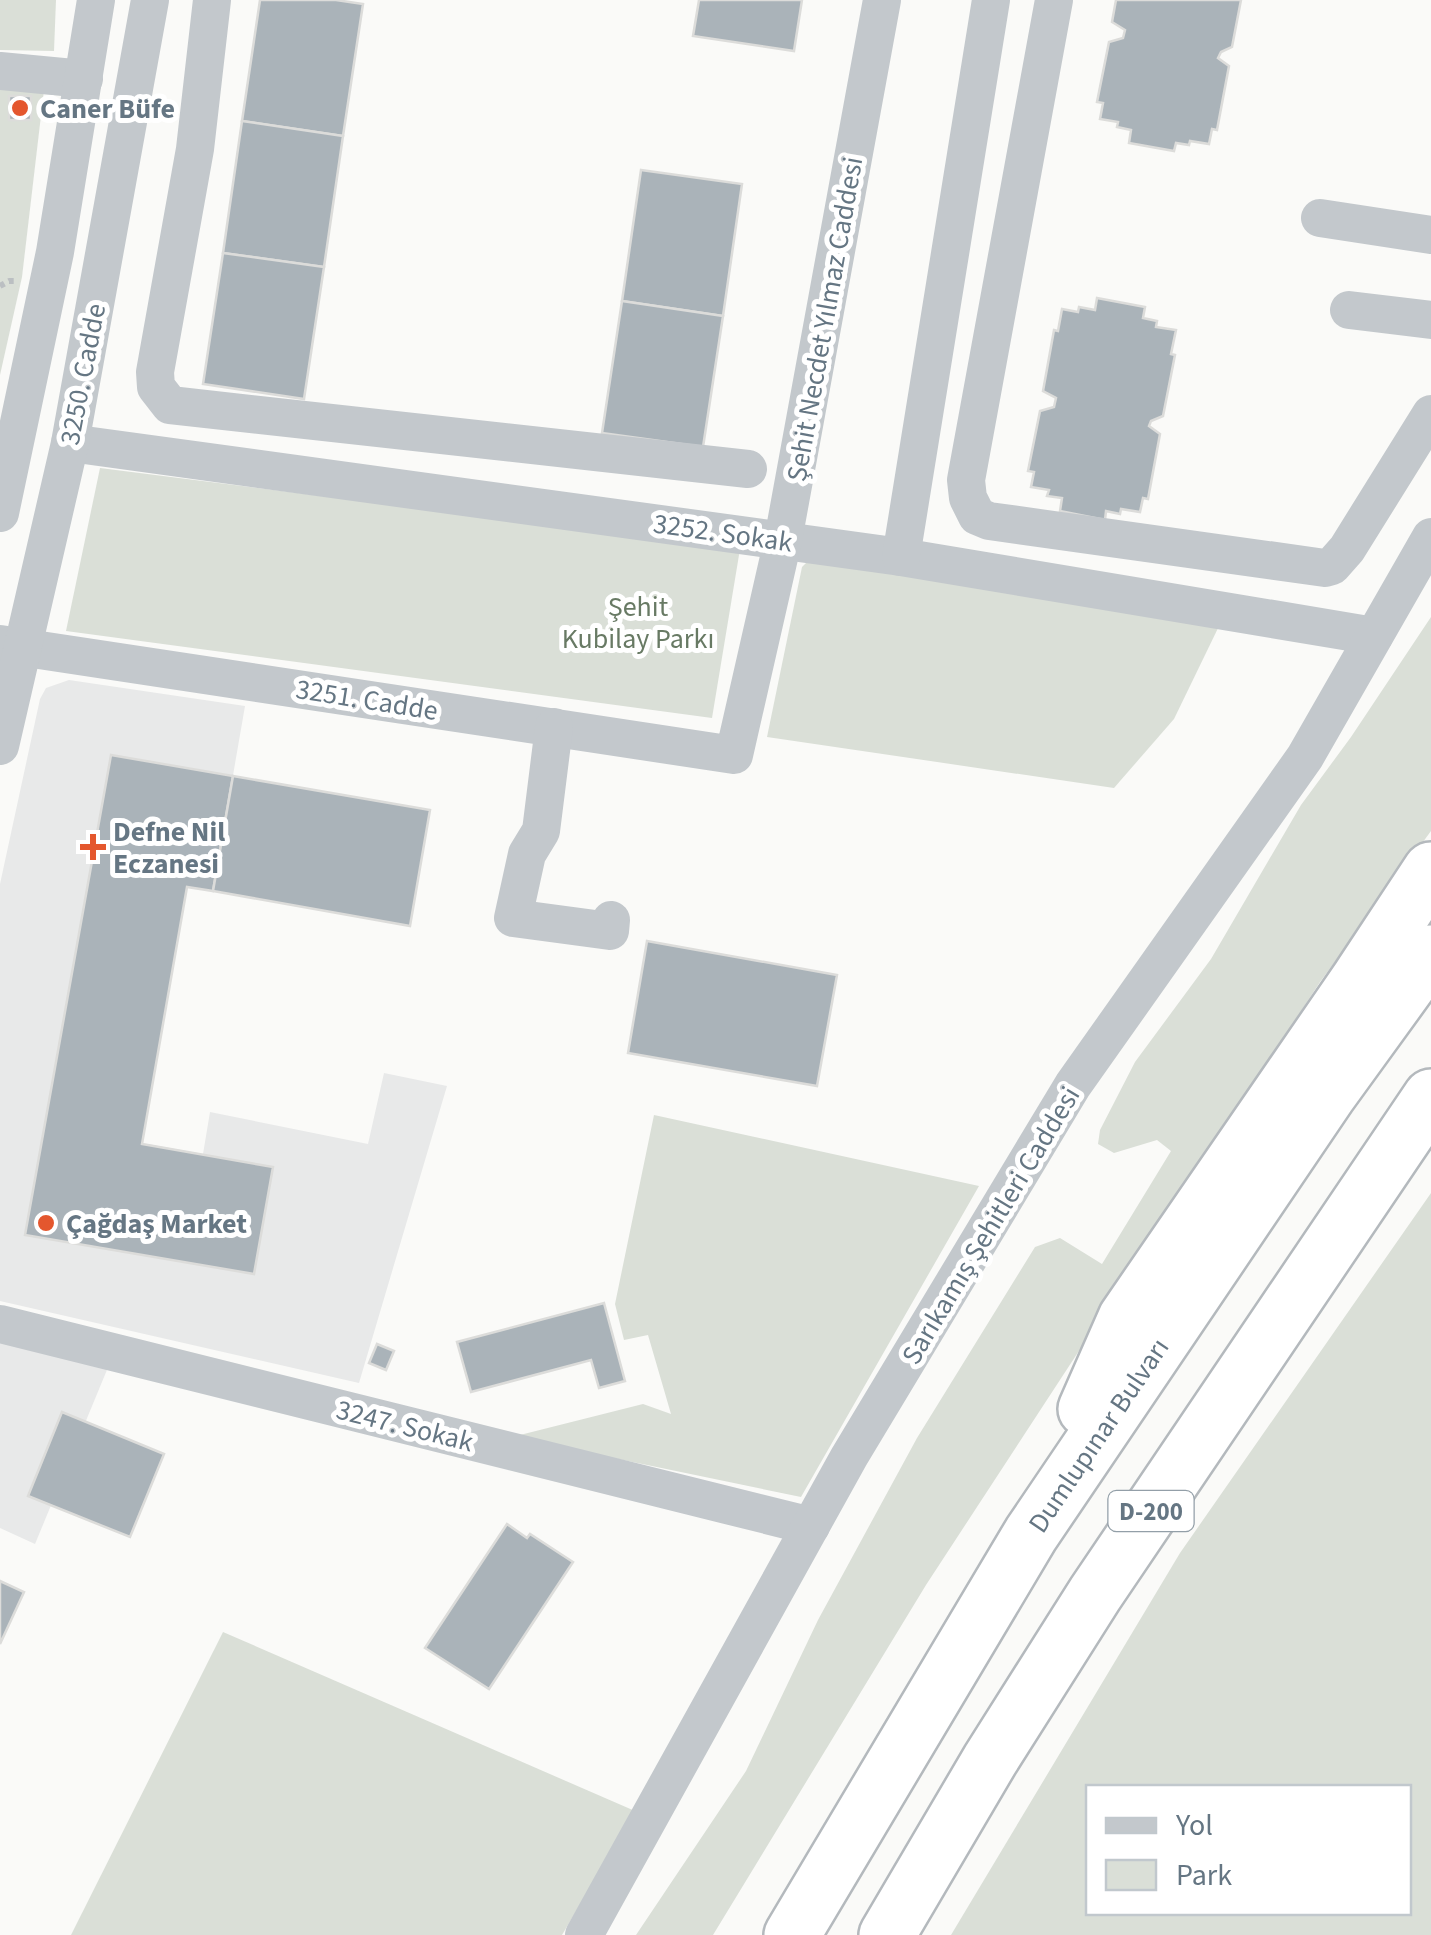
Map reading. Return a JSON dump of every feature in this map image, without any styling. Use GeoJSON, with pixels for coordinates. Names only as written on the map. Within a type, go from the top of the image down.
{"type":"FeatureCollection","features":[{"type":"Feature","properties":{"kind":"highway"},"geometry":{"type":"LineString","coordinates":[[1032,1534],[1126,1318],[1431,870]]}},
{"type":"Feature","properties":{"kind":"highway","name":"Dumlupınar Bulvarı"},"geometry":{"type":"LineString","coordinates":[[792,1935],[1032,1534],[1328,1095],[1431,953]]}},
{"type":"Feature","properties":{"kind":"highway","name":"D-200"},"geometry":{"type":"LineString","coordinates":[[887,1935],[990,1760],[1095,1594],[1431,1097]]}},
{"type":"Feature","properties":{"kind":"street","name":"3250. Cadde"},"geometry":{"type":"LineString","coordinates":[[0,514],[55,252],[96,0]]}},
{"type":"Feature","properties":{"kind":"street","name":"3250. Cadde"},"geometry":{"type":"LineString","coordinates":[[0,746],[10,645],[70,443],[150,0]]}},
{"type":"Feature","properties":{"kind":"street"},"geometry":{"type":"LineString","coordinates":[[212,0],[194,149],[155,372],[156,387],[170,405],[748,470]]}},
{"type":"Feature","properties":{"kind":"street","name":"Şehit Necdet Yılmaz Caddesi"},"geometry":{"type":"LineString","coordinates":[[734,754],[783,540],[882,0]]}},
{"type":"Feature","properties":{"kind":"street"},"geometry":{"type":"LineString","coordinates":[[902,557],[991,0]]}},
{"type":"Feature","properties":{"kind":"street"},"geometry":{"type":"LineString","coordinates":[[1054,0],[966,480],[968,498],[977,516],[1325,568],[1332,566],[1347,549],[1431,414]]}},
{"type":"Feature","properties":{"kind":"street"},"geometry":{"type":"LineString","coordinates":[[0,71],[84,79]]}},
{"type":"Feature","properties":{"kind":"street"},"geometry":{"type":"LineString","coordinates":[[1320,218],[1431,236]]}},
{"type":"Feature","properties":{"kind":"street"},"geometry":{"type":"LineString","coordinates":[[1349,310],[1431,320]]}},
{"type":"Feature","properties":{"kind":"street"},"geometry":{"type":"LineString","coordinates":[[326,476],[330,423]]}},
{"type":"Feature","properties":{"kind":"street","name":"3252. Sokak"},"geometry":{"type":"LineString","coordinates":[[70,443],[902,557],[1374,636]]}},
{"type":"Feature","properties":{"kind":"street","name":"Sarıkamış Şehitleri Caddesi"},"geometry":{"type":"LineString","coordinates":[[584,1935],[810,1526],[1073,1086],[1305,756],[1431,537]]}},
{"type":"Feature","properties":{"kind":"street","name":"3251. Cadde"},"geometry":{"type":"LineString","coordinates":[[10,645],[734,754]]}},
{"type":"Feature","properties":{"kind":"street"},"geometry":{"type":"LineString","coordinates":[[554,727],[542,831],[527,854],[513,918],[610,931],[611,920]]}},
{"type":"Feature","properties":{"kind":"street","name":"3247. Sokak"},"geometry":{"type":"LineString","coordinates":[[0,1324],[810,1526]]}},
{"type":"Feature","properties":{"kind":"shaded area"},"geometry":{"type":"Polygon","coordinates":[[[69,680],[245,706],[213,891],[187,887],[142,1143],[203,1154],[210,1112],[368,1144],[384,1073],[447,1086],[359,1383],[0,1301],[0,884],[40,699],[46,688],[69,680]]]}},
{"type":"Feature","properties":{"kind":"shaded area"},"geometry":{"type":"Polygon","coordinates":[[[0,1340],[109,1365],[35,1544],[0,1528],[0,1340]]]}},
{"type":"Feature","properties":{"kind":"green space"},"geometry":{"type":"Polygon","coordinates":[[[0,0],[56,0],[54,51],[0,50],[0,0]]]}},
{"type":"Feature","properties":{"kind":"green space"},"geometry":{"type":"Polygon","coordinates":[[[0,86],[44,90],[22,277],[0,375],[0,86]]]}},
{"type":"Feature","properties":{"kind":"green space","name":"Şehit Kubilay Parkı"},"geometry":{"type":"Polygon","coordinates":[[[100,468],[740,549],[712,718],[66,631],[100,468]]]}},
{"type":"Feature","properties":{"kind":"green space"},"geometry":{"type":"Polygon","coordinates":[[[814,555],[1221,622],[1174,719],[1114,788],[767,737],[802,567],[814,555]]]}},
{"type":"Feature","properties":{"kind":"green space"},"geometry":{"type":"Polygon","coordinates":[[[1431,617],[1431,831],[1320,982],[926,1585],[713,1935],[636,1935],[746,1771],[818,1620],[917,1438],[1035,1247],[1060,1238],[1102,1264],[1171,1151],[1157,1140],[1114,1153],[1098,1144],[1100,1130],[1135,1062],[1211,959],[1301,805],[1431,617]]]}},
{"type":"Feature","properties":{"kind":"green space"},"geometry":{"type":"Polygon","coordinates":[[[654,1115],[979,1186],[801,1497],[512,1437],[643,1404],[671,1414],[648,1335],[624,1340],[615,1304],[654,1115]]]}},
{"type":"Feature","properties":{"kind":"green space"},"geometry":{"type":"Polygon","coordinates":[[[1431,1193],[1431,1935],[951,1935],[1180,1553],[1431,1193]]]}},
{"type":"Feature","properties":{"kind":"green space"},"geometry":{"type":"Polygon","coordinates":[[[223,1632],[635,1811],[562,1935],[71,1935],[223,1632]]]}},
{"type":"Feature","properties":{"kind":"building"},"geometry":{"type":"Polygon","coordinates":[[[260,0],[363,4],[343,136],[242,121],[260,0]]]}},
{"type":"Feature","properties":{"kind":"building"},"geometry":{"type":"Polygon","coordinates":[[[699,0],[802,0],[794,51],[693,36],[699,0]]]}},
{"type":"Feature","properties":{"kind":"building"},"geometry":{"type":"Polygon","coordinates":[[[1116,0],[1241,0],[1232,47],[1218,58],[1229,66],[1217,130],[1212,129],[1209,144],[1176,143],[1174,151],[1129,143],[1131,130],[1117,127],[1118,122],[1100,119],[1103,103],[1097,102],[1109,42],[1123,38],[1125,30],[1112,22],[1116,0]]]}},
{"type":"Feature","properties":{"kind":"building","name":"Caner Büfe"},"geometry":{"type":"Polygon","coordinates":[[[9,96],[31,96],[31,120],[9,120],[9,96]]]}},
{"type":"Feature","properties":{"kind":"building"},"geometry":{"type":"Polygon","coordinates":[[[242,121],[343,136],[324,267],[223,253],[242,121]]]}},
{"type":"Feature","properties":{"kind":"building"},"geometry":{"type":"Polygon","coordinates":[[[641,170],[742,184],[723,316],[622,301],[641,170]]]}},
{"type":"Feature","properties":{"kind":"building"},"geometry":{"type":"Polygon","coordinates":[[[223,253],[324,267],[304,399],[203,384],[223,253]]]}},
{"type":"Feature","properties":{"kind":"building"},"geometry":{"type":"Polygon","coordinates":[[[1097,298],[1145,307],[1143,318],[1157,321],[1156,327],[1176,330],[1163,416],[1149,426],[1160,434],[1148,499],[1143,498],[1140,512],[1106,511],[1105,520],[1060,511],[1062,498],[1047,496],[1049,490],[1031,487],[1034,472],[1028,471],[1040,411],[1054,407],[1056,398],[1043,391],[1054,330],[1058,331],[1062,309],[1095,310],[1097,298]]]}},
{"type":"Feature","properties":{"kind":"building"},"geometry":{"type":"Polygon","coordinates":[[[622,301],[723,316],[703,447],[602,433],[622,301]]]}},
{"type":"Feature","properties":{"kind":"building"},"geometry":{"type":"Polygon","coordinates":[[[111,755],[233,776],[213,891],[187,887],[142,1144],[273,1167],[254,1274],[25,1235],[111,755]]]}},
{"type":"Feature","properties":{"kind":"building"},"geometry":{"type":"Polygon","coordinates":[[[233,776],[430,810],[410,926],[213,891],[233,776]]]}},
{"type":"Feature","properties":{"kind":"building"},"geometry":{"type":"Polygon","coordinates":[[[647,941],[837,975],[817,1086],[628,1053],[647,941]]]}},
{"type":"Feature","properties":{"kind":"building"},"geometry":{"type":"Polygon","coordinates":[[[604,1303],[625,1381],[599,1388],[591,1360],[471,1392],[457,1342],[604,1303]]]}},
{"type":"Feature","properties":{"kind":"building"},"geometry":{"type":"Polygon","coordinates":[[[377,1344],[394,1351],[386,1370],[369,1363],[377,1344]]]}},
{"type":"Feature","properties":{"kind":"building"},"geometry":{"type":"Polygon","coordinates":[[[62,1412],[164,1454],[130,1537],[28,1496],[62,1412]]]}},
{"type":"Feature","properties":{"kind":"building"},"geometry":{"type":"Polygon","coordinates":[[[507,1524],[573,1562],[489,1689],[425,1648],[507,1524]]]}},
{"type":"Feature","properties":{"kind":"building"},"geometry":{"type":"Polygon","coordinates":[[[0,1581],[24,1592],[0,1644],[0,1581]]]}},
{"type":"Feature","properties":{"kind":"place","name":"Caner Büfe"},"geometry":{"type":"Point","coordinates":[20,108]}},
{"type":"Feature","properties":{"kind":"place","name":"Defne Nil Eczanesi"},"geometry":{"type":"Point","coordinates":[93,847]}},
{"type":"Feature","properties":{"kind":"place","name":"Çağdaş Market"},"geometry":{"type":"Point","coordinates":[46,1223]}}]}
